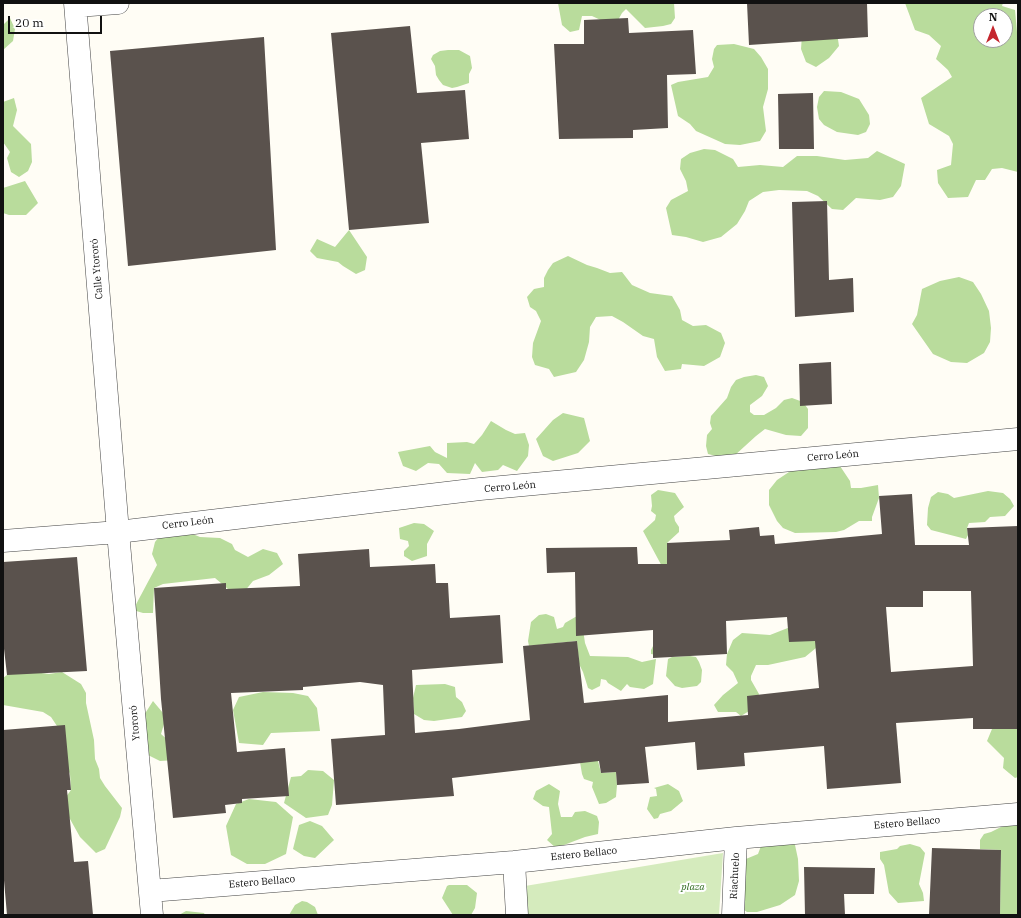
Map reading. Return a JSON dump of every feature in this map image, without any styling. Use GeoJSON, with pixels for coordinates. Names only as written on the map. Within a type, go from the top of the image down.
{"type":"FeatureCollection","features":[{"type":"Feature","properties":{"kind":"street"},"geometry":{"type":"LineString","coordinates":[[76,4],[118,3]]}},
{"type":"Feature","properties":{"kind":"street","name":"Calle Ytororó"},"geometry":{"type":"LineString","coordinates":[[76,4],[118,532]]}},
{"type":"Feature","properties":{"kind":"street","name":"Cerro León"},"geometry":{"type":"LineString","coordinates":[[3,541],[118,532],[480,489],[1018,439]]}},
{"type":"Feature","properties":{"kind":"street","name":"Ytororó"},"geometry":{"type":"LineString","coordinates":[[118,532],[152,915]]}},
{"type":"Feature","properties":{"kind":"street","name":"Estero Bellaco"},"geometry":{"type":"LineString","coordinates":[[150,892],[514,862],[736,838],[1018,814]]}},
{"type":"Feature","properties":{"kind":"street","name":"Riachuelo"},"geometry":{"type":"LineString","coordinates":[[733,915],[736,838]]}},
{"type":"Feature","properties":{"kind":"street"},"geometry":{"type":"LineString","coordinates":[[514,862],[518,915]]}},
{"type":"Feature","properties":{"kind":"green space"},"geometry":{"type":"Polygon","coordinates":[[[558,3],[674,3],[675,18],[671,24],[645,28],[626,9],[617,22],[605,22],[592,16],[582,16],[579,30],[570,32],[562,25],[558,3]]]}},
{"type":"Feature","properties":{"kind":"green space"},"geometry":{"type":"Polygon","coordinates":[[[905,3],[1003,3],[1002,6],[1008,8],[973,8],[973,48],[1013,48],[1013,9],[1015,10],[1018,43],[1018,172],[1002,168],[992,169],[985,180],[976,180],[968,197],[948,198],[938,183],[937,170],[951,165],[953,144],[949,136],[929,124],[921,98],[952,77],[948,70],[936,59],[941,46],[929,35],[915,30],[905,3]]]}},
{"type":"Feature","properties":{"kind":"green space"},"geometry":{"type":"Polygon","coordinates":[[[10,18],[15,29],[13,41],[3,50],[3,25],[10,18]]]}},
{"type":"Feature","properties":{"kind":"green space"},"geometry":{"type":"Polygon","coordinates":[[[837,33],[839,46],[829,58],[816,67],[806,62],[801,49],[802,35],[837,33]]]}},
{"type":"Feature","properties":{"kind":"green space"},"geometry":{"type":"Polygon","coordinates":[[[734,44],[754,49],[768,69],[768,89],[763,107],[766,131],[760,141],[740,145],[725,144],[696,131],[690,124],[678,116],[671,85],[678,82],[708,77],[714,67],[712,59],[714,49],[717,45],[734,44]]]}},
{"type":"Feature","properties":{"kind":"green space"},"geometry":{"type":"Polygon","coordinates":[[[459,50],[470,56],[472,68],[469,74],[469,83],[452,88],[443,85],[439,80],[436,75],[435,66],[431,59],[433,55],[440,51],[459,50]]]}},
{"type":"Feature","properties":{"kind":"green space"},"geometry":{"type":"Polygon","coordinates":[[[824,91],[841,92],[859,99],[869,115],[870,124],[866,132],[858,135],[837,132],[824,125],[819,119],[817,107],[819,97],[824,91]]]}},
{"type":"Feature","properties":{"kind":"green space"},"geometry":{"type":"Polygon","coordinates":[[[14,98],[17,110],[13,126],[31,144],[32,162],[28,171],[19,177],[11,172],[7,158],[10,152],[3,142],[3,102],[14,98]]]}},
{"type":"Feature","properties":{"kind":"green space"},"geometry":{"type":"Polygon","coordinates":[[[704,149],[715,150],[733,159],[738,167],[760,165],[783,167],[797,156],[817,156],[845,160],[868,158],[877,151],[905,164],[901,186],[893,197],[880,200],[856,198],[843,210],[832,209],[818,196],[807,191],[779,190],[763,192],[749,201],[737,224],[721,237],[703,242],[672,235],[666,208],[671,200],[688,191],[686,181],[680,169],[681,159],[690,153],[704,149]]]}},
{"type":"Feature","properties":{"kind":"green space"},"geometry":{"type":"Polygon","coordinates":[[[25,181],[38,203],[26,215],[9,215],[3,213],[3,188],[25,181]]]}},
{"type":"Feature","properties":{"kind":"green space"},"geometry":{"type":"Polygon","coordinates":[[[349,230],[367,257],[365,270],[356,274],[338,262],[317,258],[310,251],[317,239],[335,247],[349,230]]]}},
{"type":"Feature","properties":{"kind":"green space"},"geometry":{"type":"Polygon","coordinates":[[[568,256],[587,265],[610,273],[622,272],[632,285],[650,293],[672,296],[680,310],[682,320],[693,326],[706,325],[721,333],[725,343],[720,357],[704,366],[682,364],[681,369],[665,371],[657,357],[654,339],[643,336],[612,316],[596,317],[590,327],[589,342],[584,360],[576,372],[554,377],[549,369],[535,365],[532,357],[533,343],[541,321],[536,311],[530,307],[527,297],[534,289],[544,287],[544,278],[553,263],[568,256]]]}},
{"type":"Feature","properties":{"kind":"green space"},"geometry":{"type":"Polygon","coordinates":[[[959,277],[973,282],[981,294],[989,311],[991,328],[990,342],[984,353],[967,363],[951,362],[933,354],[912,324],[917,315],[922,289],[940,281],[959,277]]]}},
{"type":"Feature","properties":{"kind":"green space"},"geometry":{"type":"Polygon","coordinates":[[[756,375],[764,377],[768,386],[762,396],[750,405],[750,412],[754,415],[764,415],[776,408],[784,400],[792,398],[803,402],[808,409],[808,428],[801,436],[786,435],[765,429],[734,456],[724,458],[708,454],[706,446],[707,435],[712,429],[710,423],[711,416],[727,398],[731,387],[736,380],[756,375]]]}},
{"type":"Feature","properties":{"kind":"green space"},"geometry":{"type":"Polygon","coordinates":[[[563,413],[584,418],[590,441],[578,453],[553,461],[543,456],[536,439],[553,420],[563,413]]]}},
{"type":"Feature","properties":{"kind":"green space"},"geometry":{"type":"Polygon","coordinates":[[[491,421],[515,434],[525,433],[529,445],[528,456],[517,471],[503,465],[498,470],[482,472],[475,463],[470,474],[447,473],[439,464],[428,463],[416,471],[403,466],[398,452],[430,446],[435,452],[447,458],[447,443],[467,442],[474,444],[491,421]]]}},
{"type":"Feature","properties":{"kind":"green space"},"geometry":{"type":"Polygon","coordinates":[[[838,463],[850,481],[851,488],[878,485],[879,498],[872,521],[859,521],[844,530],[836,532],[795,533],[783,528],[777,521],[769,505],[769,490],[777,480],[792,470],[838,463]]]}},
{"type":"Feature","properties":{"kind":"green space"},"geometry":{"type":"Polygon","coordinates":[[[658,490],[675,493],[684,507],[674,516],[679,527],[679,532],[667,543],[668,586],[662,656],[651,654],[651,650],[656,640],[665,572],[643,531],[655,520],[656,515],[651,511],[651,495],[658,490]]]}},
{"type":"Feature","properties":{"kind":"green space"},"geometry":{"type":"Polygon","coordinates":[[[988,491],[1003,493],[1010,499],[1014,506],[1005,516],[990,517],[985,522],[969,523],[967,528],[968,535],[966,539],[931,530],[927,525],[928,508],[931,497],[938,492],[948,494],[954,498],[988,491]]]}},
{"type":"Feature","properties":{"kind":"green space"},"geometry":{"type":"Polygon","coordinates":[[[414,523],[424,524],[434,531],[427,544],[427,556],[412,561],[404,556],[404,551],[409,546],[408,541],[400,539],[399,528],[414,523]]]}},
{"type":"Feature","properties":{"kind":"green space"},"geometry":{"type":"Polygon","coordinates":[[[185,531],[200,537],[220,538],[232,544],[235,550],[248,557],[263,549],[277,553],[283,564],[269,575],[253,581],[244,592],[228,589],[215,578],[163,584],[154,588],[153,613],[143,613],[133,610],[157,565],[152,554],[155,542],[159,537],[185,531]]]}},
{"type":"Feature","properties":{"kind":"green space"},"geometry":{"type":"Polygon","coordinates":[[[546,614],[554,617],[557,629],[563,627],[565,623],[577,616],[583,629],[585,643],[590,656],[628,657],[642,662],[656,659],[653,684],[644,689],[630,687],[627,684],[621,691],[608,683],[606,680],[601,679],[600,686],[592,690],[588,688],[579,664],[577,641],[529,646],[528,641],[531,622],[539,615],[546,614]]]}},
{"type":"Feature","properties":{"kind":"green space"},"geometry":{"type":"Polygon","coordinates":[[[803,622],[827,639],[805,657],[768,665],[756,665],[751,676],[751,680],[759,694],[754,708],[741,716],[736,712],[718,712],[714,705],[723,695],[738,683],[733,672],[726,665],[727,654],[733,640],[742,633],[770,635],[803,622]]]}},
{"type":"Feature","properties":{"kind":"green space"},"geometry":{"type":"Polygon","coordinates":[[[672,657],[696,657],[699,662],[702,670],[701,682],[697,686],[682,688],[675,686],[666,676],[668,659],[672,657]]]}},
{"type":"Feature","properties":{"kind":"green space"},"geometry":{"type":"Polygon","coordinates":[[[11,669],[49,674],[62,672],[81,684],[86,693],[86,703],[94,740],[95,759],[99,769],[100,778],[122,808],[120,817],[105,849],[96,853],[80,837],[63,810],[63,801],[71,790],[70,774],[56,743],[57,726],[51,717],[43,712],[3,705],[3,678],[11,669]]]}},
{"type":"Feature","properties":{"kind":"green space"},"geometry":{"type":"Polygon","coordinates":[[[445,684],[455,687],[456,697],[462,702],[466,711],[462,717],[434,721],[424,720],[414,714],[413,698],[416,685],[445,684]]]}},
{"type":"Feature","properties":{"kind":"green space"},"geometry":{"type":"Polygon","coordinates":[[[263,692],[293,693],[308,696],[317,708],[320,731],[271,733],[263,745],[239,743],[233,710],[239,697],[263,692]]]}},
{"type":"Feature","properties":{"kind":"green space"},"geometry":{"type":"Polygon","coordinates":[[[153,701],[163,713],[164,724],[161,734],[171,743],[176,760],[160,761],[142,752],[139,723],[153,701]]]}},
{"type":"Feature","properties":{"kind":"green space"},"geometry":{"type":"Polygon","coordinates":[[[992,729],[1018,729],[1018,777],[1015,778],[1003,768],[1004,758],[987,741],[992,729]]]}},
{"type":"Feature","properties":{"kind":"green space"},"geometry":{"type":"Polygon","coordinates":[[[596,753],[601,773],[616,772],[617,785],[616,797],[606,803],[599,804],[592,787],[593,782],[584,779],[580,762],[596,753]]]}},
{"type":"Feature","properties":{"kind":"green space"},"geometry":{"type":"Polygon","coordinates":[[[308,770],[323,771],[334,780],[332,805],[328,815],[306,818],[284,803],[291,777],[301,776],[308,770]]]}},
{"type":"Feature","properties":{"kind":"green space"},"geometry":{"type":"Polygon","coordinates":[[[549,784],[560,791],[558,804],[561,817],[572,817],[575,812],[585,811],[597,816],[599,822],[598,834],[585,837],[556,848],[547,840],[552,834],[549,807],[543,806],[533,799],[536,791],[549,784]]]}},
{"type":"Feature","properties":{"kind":"green space"},"geometry":{"type":"Polygon","coordinates":[[[668,784],[679,791],[683,801],[671,811],[660,814],[658,818],[654,819],[647,809],[650,797],[657,796],[656,789],[654,788],[668,784]]]}},
{"type":"Feature","properties":{"kind":"green space"},"geometry":{"type":"Polygon","coordinates":[[[249,799],[276,802],[293,817],[286,854],[265,864],[247,864],[231,855],[226,826],[236,804],[249,799]]]}},
{"type":"Feature","properties":{"kind":"green space"},"geometry":{"type":"Polygon","coordinates":[[[1006,818],[1018,818],[1018,915],[1000,915],[1001,850],[980,849],[980,840],[984,834],[1001,827],[1006,818]]]}},
{"type":"Feature","properties":{"kind":"green space"},"geometry":{"type":"Polygon","coordinates":[[[310,821],[322,826],[334,840],[315,858],[304,856],[293,849],[299,825],[310,821]]]}},
{"type":"Feature","properties":{"kind":"green space"},"geometry":{"type":"Polygon","coordinates":[[[788,833],[795,845],[798,859],[799,881],[795,895],[780,905],[757,912],[747,912],[733,902],[741,861],[758,854],[761,846],[788,833]]]}},
{"type":"Feature","properties":{"kind":"green space"},"geometry":{"type":"Polygon","coordinates":[[[910,844],[920,847],[925,853],[919,884],[923,893],[924,901],[898,903],[889,893],[884,865],[880,859],[880,852],[897,849],[900,846],[910,844]]]}},
{"type":"Feature","properties":{"kind":"green space","name":"plaza"},"geometry":{"type":"Polygon","coordinates":[[[723,853],[719,915],[527,915],[525,886],[723,853]]]}},
{"type":"Feature","properties":{"kind":"green space"},"geometry":{"type":"Polygon","coordinates":[[[467,885],[477,893],[475,908],[471,915],[453,915],[442,898],[447,886],[467,885]]]}},
{"type":"Feature","properties":{"kind":"green space"},"geometry":{"type":"Polygon","coordinates":[[[302,901],[315,907],[318,915],[289,915],[295,905],[302,901]]]}},
{"type":"Feature","properties":{"kind":"green space"},"geometry":{"type":"Polygon","coordinates":[[[186,911],[204,913],[205,915],[179,915],[186,911]]]}},
{"type":"Feature","properties":{"kind":"building"},"geometry":{"type":"Polygon","coordinates":[[[747,3],[867,3],[868,37],[749,45],[747,3]]]}},
{"type":"Feature","properties":{"kind":"building"},"geometry":{"type":"Polygon","coordinates":[[[628,18],[629,33],[693,30],[696,74],[667,75],[668,128],[633,130],[633,138],[559,139],[554,44],[584,44],[584,20],[628,18]]]}},
{"type":"Feature","properties":{"kind":"building"},"geometry":{"type":"Polygon","coordinates":[[[410,26],[417,93],[465,90],[469,139],[421,143],[429,223],[349,230],[331,33],[410,26]]]}},
{"type":"Feature","properties":{"kind":"building"},"geometry":{"type":"Polygon","coordinates":[[[264,37],[276,250],[128,266],[110,51],[264,37]]]}},
{"type":"Feature","properties":{"kind":"building"},"geometry":{"type":"Polygon","coordinates":[[[813,93],[814,149],[779,149],[778,94],[813,93]]]}},
{"type":"Feature","properties":{"kind":"building"},"geometry":{"type":"Polygon","coordinates":[[[827,201],[829,280],[853,278],[854,312],[795,317],[792,202],[827,201]]]}},
{"type":"Feature","properties":{"kind":"building"},"geometry":{"type":"Polygon","coordinates":[[[831,362],[832,404],[800,406],[799,364],[831,362]]]}},
{"type":"Feature","properties":{"kind":"building"},"geometry":{"type":"Polygon","coordinates":[[[912,494],[915,545],[969,545],[967,528],[1018,526],[1018,729],[973,729],[973,718],[896,723],[901,783],[827,789],[824,746],[744,753],[745,766],[697,770],[695,742],[645,747],[649,783],[617,785],[616,772],[601,773],[599,761],[452,778],[454,796],[336,805],[331,739],[385,735],[383,685],[360,682],[303,687],[303,690],[231,693],[237,752],[285,748],[289,796],[242,799],[242,803],[225,805],[226,813],[173,818],[161,699],[154,588],[226,583],[226,589],[300,586],[298,554],[369,549],[370,567],[435,564],[436,583],[448,583],[450,618],[500,615],[503,663],[412,670],[415,733],[530,720],[523,646],[577,641],[584,703],[668,695],[668,722],[748,715],[747,696],[819,688],[815,641],[789,642],[787,617],[726,621],[727,654],[653,658],[653,630],[576,636],[575,572],[547,573],[546,548],[637,547],[638,564],[667,564],[667,543],[730,540],[729,530],[759,527],[760,536],[774,535],[775,544],[882,534],[879,496],[912,494]],[[923,591],[923,607],[886,607],[891,672],[973,666],[971,591],[923,591]]]}},
{"type":"Feature","properties":{"kind":"building"},"geometry":{"type":"Polygon","coordinates":[[[77,557],[87,671],[7,675],[3,640],[3,562],[77,557]]]}},
{"type":"Feature","properties":{"kind":"building"},"geometry":{"type":"Polygon","coordinates":[[[65,725],[71,790],[67,790],[74,862],[88,861],[93,915],[7,915],[3,869],[3,730],[65,725]]]}},
{"type":"Feature","properties":{"kind":"building"},"geometry":{"type":"Polygon","coordinates":[[[932,848],[1001,850],[1000,915],[929,915],[932,848]]]}},
{"type":"Feature","properties":{"kind":"building"},"geometry":{"type":"Polygon","coordinates":[[[804,867],[875,868],[874,894],[844,894],[845,915],[805,915],[804,867]]]}}]}
